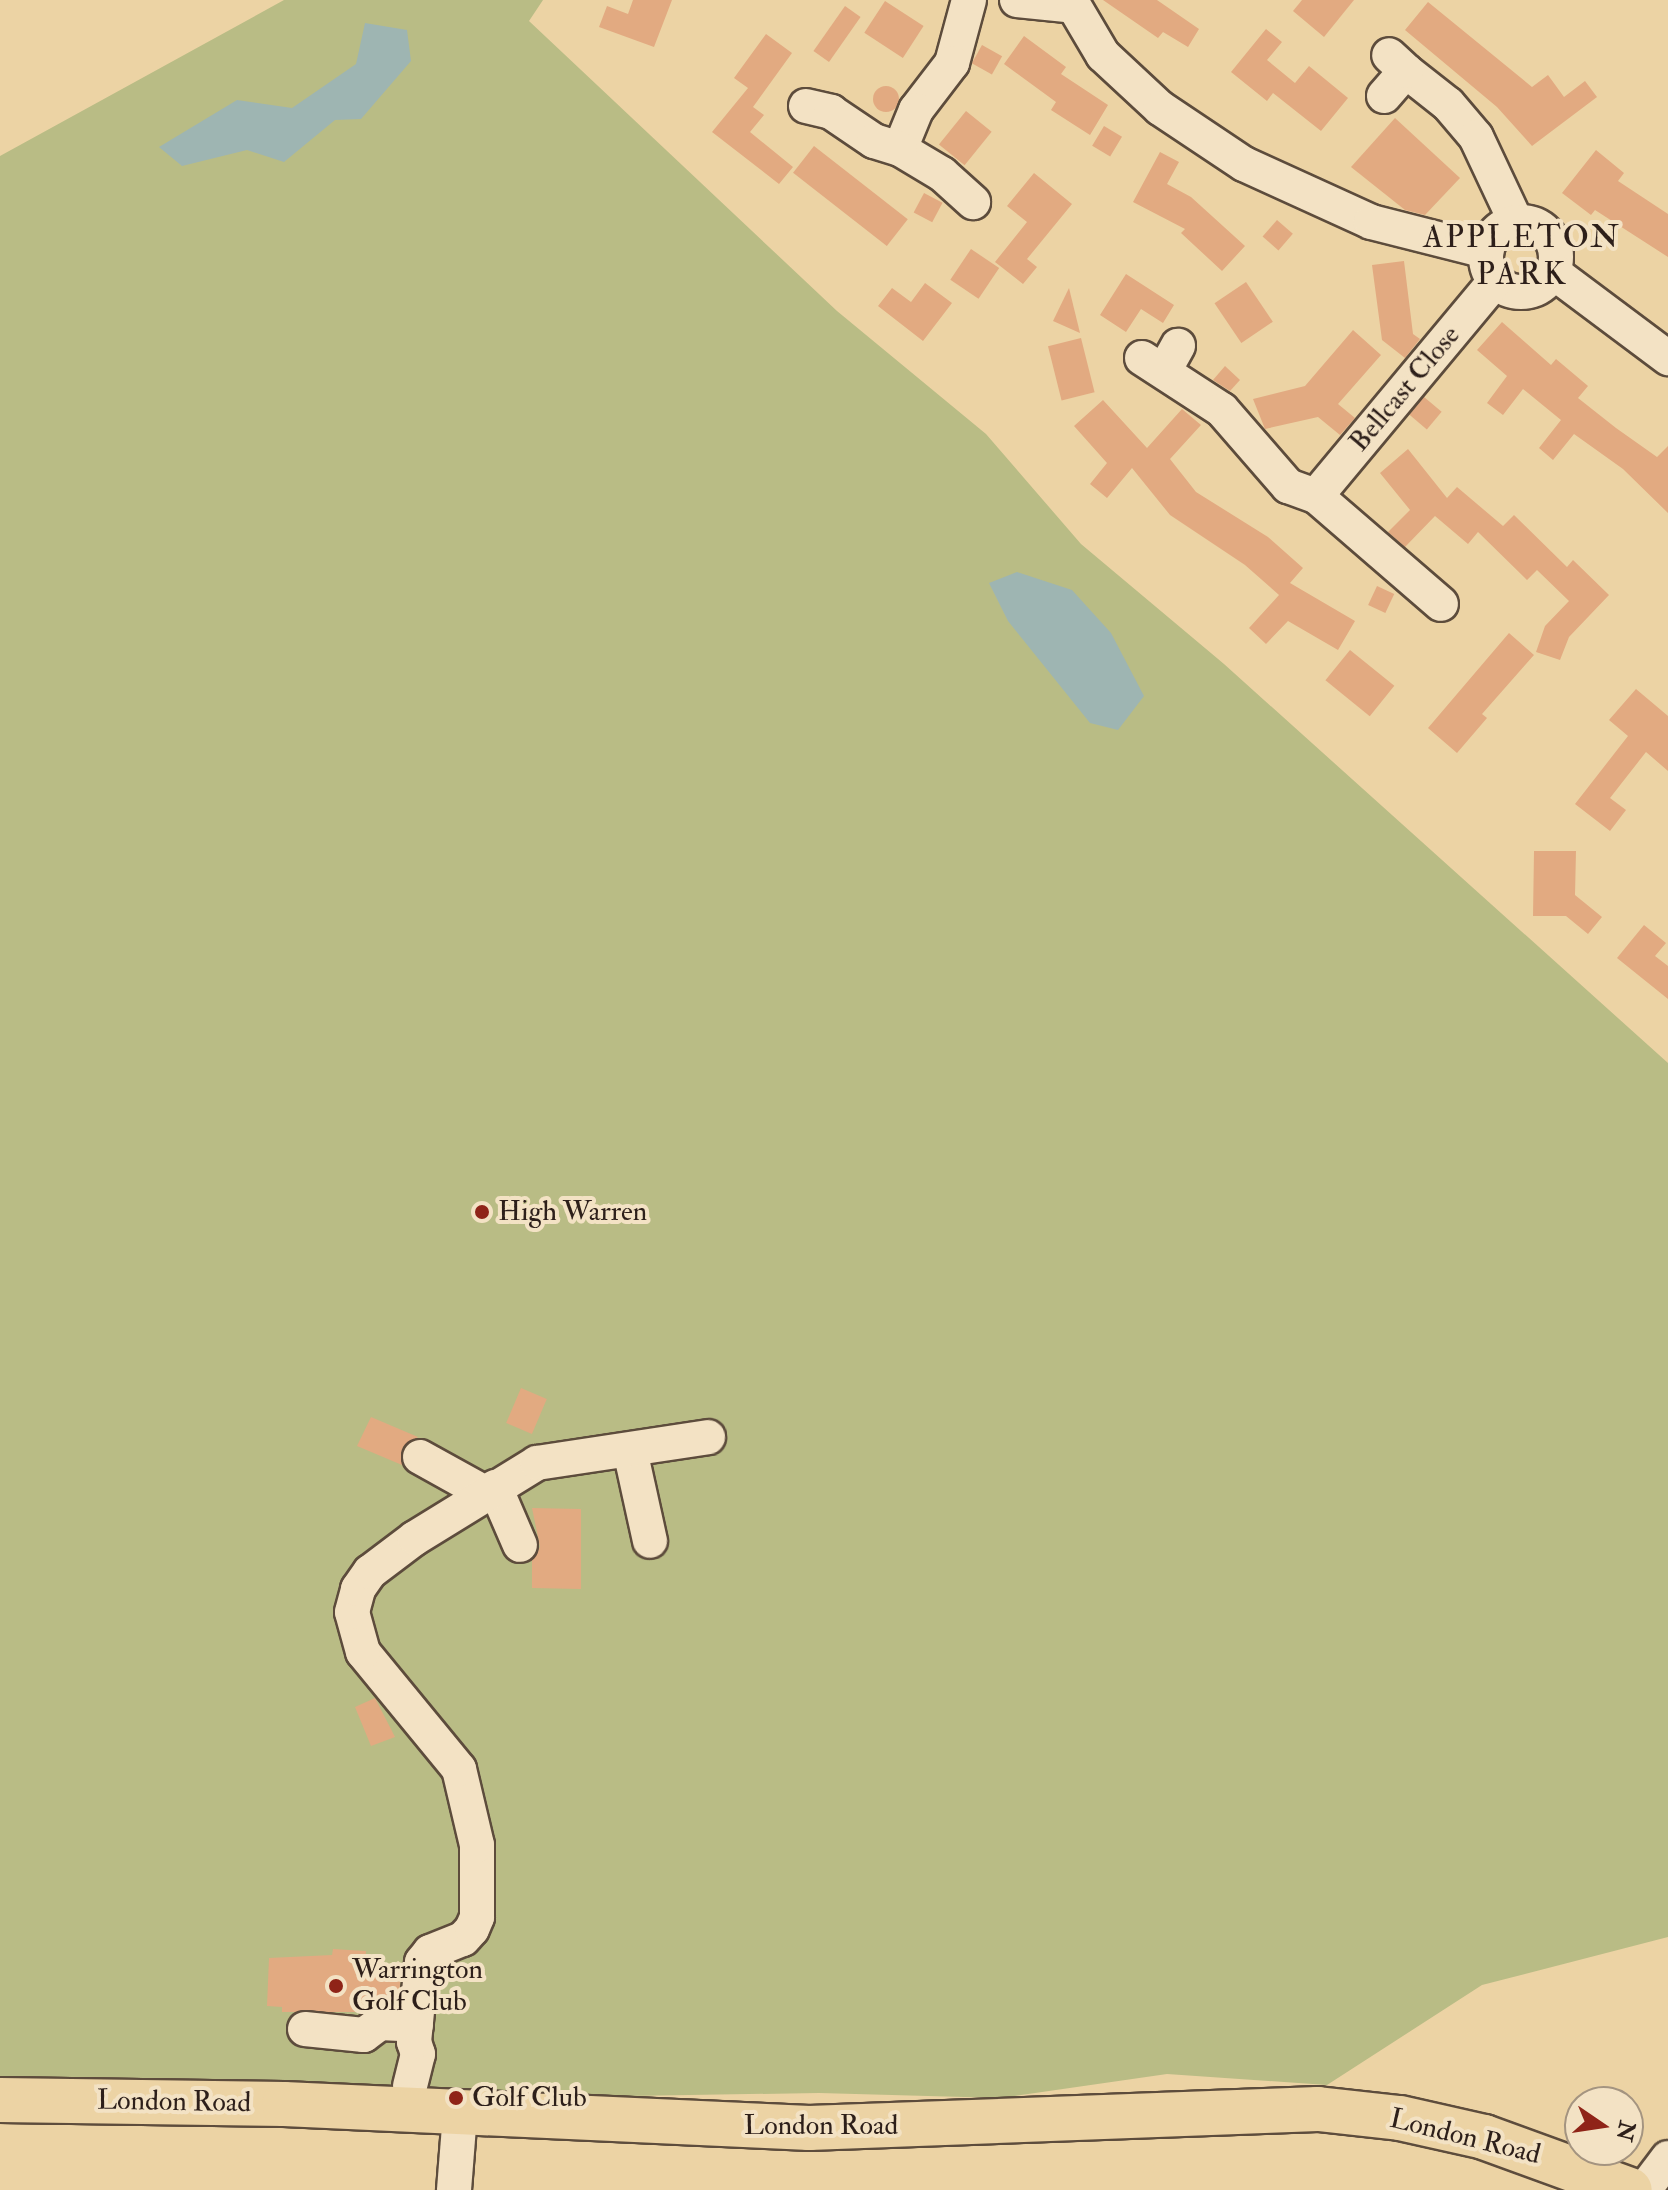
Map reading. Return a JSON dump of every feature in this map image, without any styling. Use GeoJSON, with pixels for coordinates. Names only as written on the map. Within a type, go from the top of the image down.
{"type":"FeatureCollection","features":[{"type":"Feature","properties":{"kind":"highway","name":"London Road"},"geometry":{"type":"LineString","coordinates":[[0,2100],[410,2099],[460,2114],[809,2128],[1318,2109],[1400,2118],[1484,2137],[1630,2190]]}},
{"type":"Feature","properties":{"kind":"street"},"geometry":{"type":"LineString","coordinates":[[900,149],[916,110],[952,63],[969,0]]}},
{"type":"Feature","properties":{"kind":"street"},"geometry":{"type":"LineString","coordinates":[[1017,0],[1076,3],[1103,55],[1160,108],[1244,164],[1371,222],[1491,266],[1526,292],[1553,272],[1556,251],[1546,233],[1516,222],[1476,137],[1448,104],[1393,74]]}},
{"type":"Feature","properties":{"kind":"street"},"geometry":{"type":"LineString","coordinates":[[806,106],[831,112],[874,141],[900,149],[942,174],[973,202]]}},
{"type":"Feature","properties":{"kind":"street"},"geometry":{"type":"LineString","coordinates":[[1491,266],[1497,232],[1516,222]]}},
{"type":"Feature","properties":{"kind":"street","name":"Bellcast Close"},"geometry":{"type":"LineString","coordinates":[[1316,496],[1491,266]]}},
{"type":"Feature","properties":{"kind":"street"},"geometry":{"type":"LineString","coordinates":[[1553,272],[1639,332],[1668,358]]}},
{"type":"Feature","properties":{"kind":"street"},"geometry":{"type":"LineString","coordinates":[[1161,358],[1222,410],[1288,486],[1316,496],[1439,606]]}},
{"type":"Feature","properties":{"kind":"street"},"geometry":{"type":"LineString","coordinates":[[410,2099],[418,2054],[415,2034],[422,1962],[430,1952],[463,1939],[477,1917],[477,1845],[459,1769],[363,1652],[352,1612],[358,1589],[370,1572],[490,1490],[537,1463],[708,1437]]}},
{"type":"Feature","properties":{"kind":"street"},"geometry":{"type":"LineString","coordinates":[[630,1450],[650,1541]]}},
{"type":"Feature","properties":{"kind":"street"},"geometry":{"type":"LineString","coordinates":[[420,1457],[490,1490],[520,1545]]}},
{"type":"Feature","properties":{"kind":"street"},"geometry":{"type":"LineString","coordinates":[[305,2029],[364,2035],[380,2023],[415,2034]]}},
{"type":"Feature","properties":{"kind":"street"},"geometry":{"type":"LineString","coordinates":[[454,2190],[460,2114]]}},
{"type":"Feature","properties":{"kind":"street"},"geometry":{"type":"LineString","coordinates":[[1644,2190],[1668,2158]]}},
{"type":"Feature","properties":{"kind":"green space","name":"Warrington Golf Club"},"geometry":{"type":"Polygon","coordinates":[[[284,0],[543,0],[529,21],[837,311],[986,434],[1081,544],[1224,664],[1668,1063],[1668,1937],[1482,1985],[1327,2085],[1167,2074],[1001,2098],[819,2093],[0,2106],[0,156],[284,0]]]}},
{"type":"Feature","properties":{"kind":"water"},"geometry":{"type":"Polygon","coordinates":[[[365,23],[407,30],[411,61],[361,119],[335,120],[284,162],[247,150],[182,166],[159,147],[237,100],[292,108],[356,64],[365,23]]]}},
{"type":"Feature","properties":{"kind":"water"},"geometry":{"type":"Polygon","coordinates":[[[1017,572],[1072,590],[1111,633],[1144,696],[1118,730],[1090,723],[1008,621],[989,583],[1017,572]]]}},
{"type":"Feature","properties":{"kind":"building"},"geometry":{"type":"Polygon","coordinates":[[[633,0],[672,0],[654,47],[599,27],[607,6],[628,14],[633,0]]]}},
{"type":"Feature","properties":{"kind":"building"},"geometry":{"type":"Polygon","coordinates":[[[1103,0],[1157,0],[1199,29],[1188,47],[1163,32],[1158,38],[1103,0]]]}},
{"type":"Feature","properties":{"kind":"building"},"geometry":{"type":"Polygon","coordinates":[[[1302,0],[1354,0],[1324,37],[1293,11],[1302,0]]]}},
{"type":"Feature","properties":{"kind":"building"},"geometry":{"type":"Polygon","coordinates":[[[885,1],[924,26],[903,58],[864,33],[885,1]]]}},
{"type":"Feature","properties":{"kind":"building"},"geometry":{"type":"Polygon","coordinates":[[[1428,2],[1532,87],[1548,75],[1564,97],[1585,81],[1597,97],[1532,146],[1497,107],[1405,30],[1428,2]]]}},
{"type":"Feature","properties":{"kind":"building"},"geometry":{"type":"Polygon","coordinates":[[[845,6],[861,17],[829,62],[813,51],[845,6]]]}},
{"type":"Feature","properties":{"kind":"building"},"geometry":{"type":"Polygon","coordinates":[[[1266,29],[1282,42],[1267,60],[1295,83],[1309,66],[1348,98],[1321,131],[1273,93],[1267,101],[1231,72],[1266,29]]]}},
{"type":"Feature","properties":{"kind":"building"},"geometry":{"type":"Polygon","coordinates":[[[766,34],[792,53],[753,107],[764,115],[750,132],[793,167],[779,184],[712,132],[748,88],[734,78],[766,34]]]}},
{"type":"Feature","properties":{"kind":"building"},"geometry":{"type":"Polygon","coordinates":[[[1024,36],[1066,67],[1061,74],[1108,105],[1090,135],[1051,110],[1056,102],[1004,64],[1024,36]]]}},
{"type":"Feature","properties":{"kind":"building"},"geometry":{"type":"Polygon","coordinates":[[[982,45],[1002,56],[992,75],[972,63],[982,45]]]}},
{"type":"Feature","properties":{"kind":"building"},"geometry":{"type":"Polygon","coordinates":[[[886,86],[895,90],[899,99],[895,108],[886,112],[877,108],[873,99],[877,90],[886,86]]]}},
{"type":"Feature","properties":{"kind":"building"},"geometry":{"type":"Polygon","coordinates":[[[966,111],[992,132],[965,165],[939,144],[966,111]]]}},
{"type":"Feature","properties":{"kind":"building"},"geometry":{"type":"Polygon","coordinates":[[[1395,118],[1460,178],[1425,215],[1405,210],[1351,167],[1395,118]]]}},
{"type":"Feature","properties":{"kind":"building"},"geometry":{"type":"Polygon","coordinates":[[[1104,126],[1122,137],[1110,157],[1092,146],[1104,126]]]}},
{"type":"Feature","properties":{"kind":"building"},"geometry":{"type":"Polygon","coordinates":[[[814,146],[908,219],[887,246],[793,173],[814,146]]]}},
{"type":"Feature","properties":{"kind":"building"},"geometry":{"type":"Polygon","coordinates":[[[1596,150],[1624,173],[1618,181],[1668,214],[1668,257],[1595,210],[1591,215],[1562,193],[1596,150]]]}},
{"type":"Feature","properties":{"kind":"building"},"geometry":{"type":"Polygon","coordinates":[[[1160,152],[1179,162],[1167,184],[1191,197],[1245,246],[1222,271],[1181,233],[1185,229],[1133,202],[1160,152]]]}},
{"type":"Feature","properties":{"kind":"building"},"geometry":{"type":"Polygon","coordinates":[[[1034,173],[1072,204],[1027,259],[1037,267],[1023,284],[995,262],[1027,222],[1007,206],[1034,173]]]}},
{"type":"Feature","properties":{"kind":"building"},"geometry":{"type":"Polygon","coordinates":[[[924,193],[943,203],[932,222],[914,212],[924,193]]]}},
{"type":"Feature","properties":{"kind":"building"},"geometry":{"type":"Polygon","coordinates":[[[1277,220],[1293,234],[1278,250],[1263,237],[1277,220]]]}},
{"type":"Feature","properties":{"kind":"building"},"geometry":{"type":"Polygon","coordinates":[[[971,249],[999,268],[978,299],[950,280],[971,249]]]}},
{"type":"Feature","properties":{"kind":"building"},"geometry":{"type":"Polygon","coordinates":[[[1404,261],[1413,334],[1420,339],[1405,358],[1382,340],[1372,265],[1404,261]]]}},
{"type":"Feature","properties":{"kind":"building"},"geometry":{"type":"Polygon","coordinates":[[[1126,274],[1174,305],[1163,323],[1141,309],[1126,332],[1100,315],[1126,274]]]}},
{"type":"Feature","properties":{"kind":"building"},"geometry":{"type":"Polygon","coordinates":[[[1246,282],[1273,322],[1241,343],[1214,303],[1246,282]]]}},
{"type":"Feature","properties":{"kind":"building"},"geometry":{"type":"Polygon","coordinates":[[[925,283],[952,303],[923,341],[878,306],[892,288],[911,302],[925,283]]]}},
{"type":"Feature","properties":{"kind":"building"},"geometry":{"type":"Polygon","coordinates":[[[1069,288],[1080,333],[1053,321],[1069,288]]]}},
{"type":"Feature","properties":{"kind":"building"},"geometry":{"type":"Polygon","coordinates":[[[1502,322],[1551,365],[1556,359],[1588,386],[1578,398],[1616,428],[1657,457],[1668,446],[1668,513],[1623,469],[1574,434],[1553,460],[1539,448],[1561,420],[1523,389],[1503,415],[1487,403],[1507,376],[1477,350],[1502,322]]]}},
{"type":"Feature","properties":{"kind":"building"},"geometry":{"type":"Polygon","coordinates":[[[1353,330],[1381,355],[1338,404],[1355,418],[1340,435],[1318,417],[1265,429],[1253,399],[1305,386],[1353,330]]]}},
{"type":"Feature","properties":{"kind":"building"},"geometry":{"type":"Polygon","coordinates":[[[1081,338],[1095,392],[1062,401],[1048,346],[1081,338]]]}},
{"type":"Feature","properties":{"kind":"building"},"geometry":{"type":"Polygon","coordinates":[[[1225,366],[1240,380],[1230,391],[1213,380],[1225,366]]]}},
{"type":"Feature","properties":{"kind":"building"},"geometry":{"type":"Polygon","coordinates":[[[1424,397],[1442,412],[1427,429],[1409,415],[1424,397]]]}},
{"type":"Feature","properties":{"kind":"building"},"geometry":{"type":"Polygon","coordinates":[[[1103,400],[1147,448],[1182,409],[1201,425],[1170,459],[1196,492],[1268,537],[1303,568],[1290,583],[1355,621],[1338,650],[1288,621],[1266,644],[1249,628],[1279,595],[1245,565],[1170,515],[1132,468],[1107,498],[1090,484],[1107,463],[1074,426],[1103,400]]]}},
{"type":"Feature","properties":{"kind":"building"},"geometry":{"type":"Polygon","coordinates":[[[1408,449],[1447,498],[1457,487],[1503,526],[1514,515],[1567,567],[1573,560],[1609,595],[1569,637],[1560,660],[1536,652],[1545,626],[1569,601],[1537,570],[1527,580],[1478,532],[1468,544],[1435,516],[1405,547],[1388,532],[1410,510],[1380,473],[1408,449]]]}},
{"type":"Feature","properties":{"kind":"building"},"geometry":{"type":"Polygon","coordinates":[[[1377,586],[1394,594],[1385,613],[1368,605],[1377,586]]]}},
{"type":"Feature","properties":{"kind":"building"},"geometry":{"type":"Polygon","coordinates":[[[1509,633],[1534,655],[1482,714],[1487,718],[1457,753],[1428,728],[1509,633]]]}},
{"type":"Feature","properties":{"kind":"building"},"geometry":{"type":"Polygon","coordinates":[[[1350,650],[1394,686],[1370,716],[1325,680],[1350,650]]]}},
{"type":"Feature","properties":{"kind":"building"},"geometry":{"type":"Polygon","coordinates":[[[1636,689],[1668,716],[1668,771],[1646,752],[1610,798],[1626,810],[1610,831],[1575,804],[1628,736],[1609,720],[1636,689]]]}},
{"type":"Feature","properties":{"kind":"building"},"geometry":{"type":"Polygon","coordinates":[[[1534,851],[1576,851],[1575,895],[1602,917],[1588,934],[1566,916],[1533,916],[1534,851]]]}},
{"type":"Feature","properties":{"kind":"building"},"geometry":{"type":"Polygon","coordinates":[[[1644,925],[1666,943],[1655,956],[1668,966],[1668,999],[1617,958],[1644,925]]]}},
{"type":"Feature","properties":{"kind":"building"},"geometry":{"type":"Polygon","coordinates":[[[521,1388],[547,1399],[532,1434],[506,1423],[521,1388]]]}},
{"type":"Feature","properties":{"kind":"building"},"geometry":{"type":"Polygon","coordinates":[[[371,1417],[418,1437],[403,1447],[402,1465],[357,1446],[371,1417]]]}},
{"type":"Feature","properties":{"kind":"building"},"geometry":{"type":"Polygon","coordinates":[[[532,1508],[581,1509],[581,1589],[532,1588],[532,1560],[540,1547],[532,1508]]]}},
{"type":"Feature","properties":{"kind":"building"},"geometry":{"type":"Polygon","coordinates":[[[375,1698],[395,1737],[371,1746],[355,1707],[375,1698]]]}},
{"type":"Feature","properties":{"kind":"building","name":"Warrington Golf Club"},"geometry":{"type":"Polygon","coordinates":[[[333,1949],[366,1951],[365,1963],[402,1965],[398,2004],[380,2003],[362,2012],[282,2012],[282,2007],[267,2006],[269,1958],[332,1955],[333,1949]]]}},
{"type":"Feature","properties":{"kind":"place","name":"High Warren"},"geometry":{"type":"Point","coordinates":[482,1212]}},
{"type":"Feature","properties":{"kind":"place","name":"Warrington Golf Club"},"geometry":{"type":"Point","coordinates":[336,1986]}},
{"type":"Feature","properties":{"kind":"place","name":"Golf Club"},"geometry":{"type":"Point","coordinates":[456,2098]}},
{"type":"Feature","properties":{"kind":"district","name":"APPLETON PARK"},"geometry":{"type":"Point","coordinates":[1522,256]}}]}
